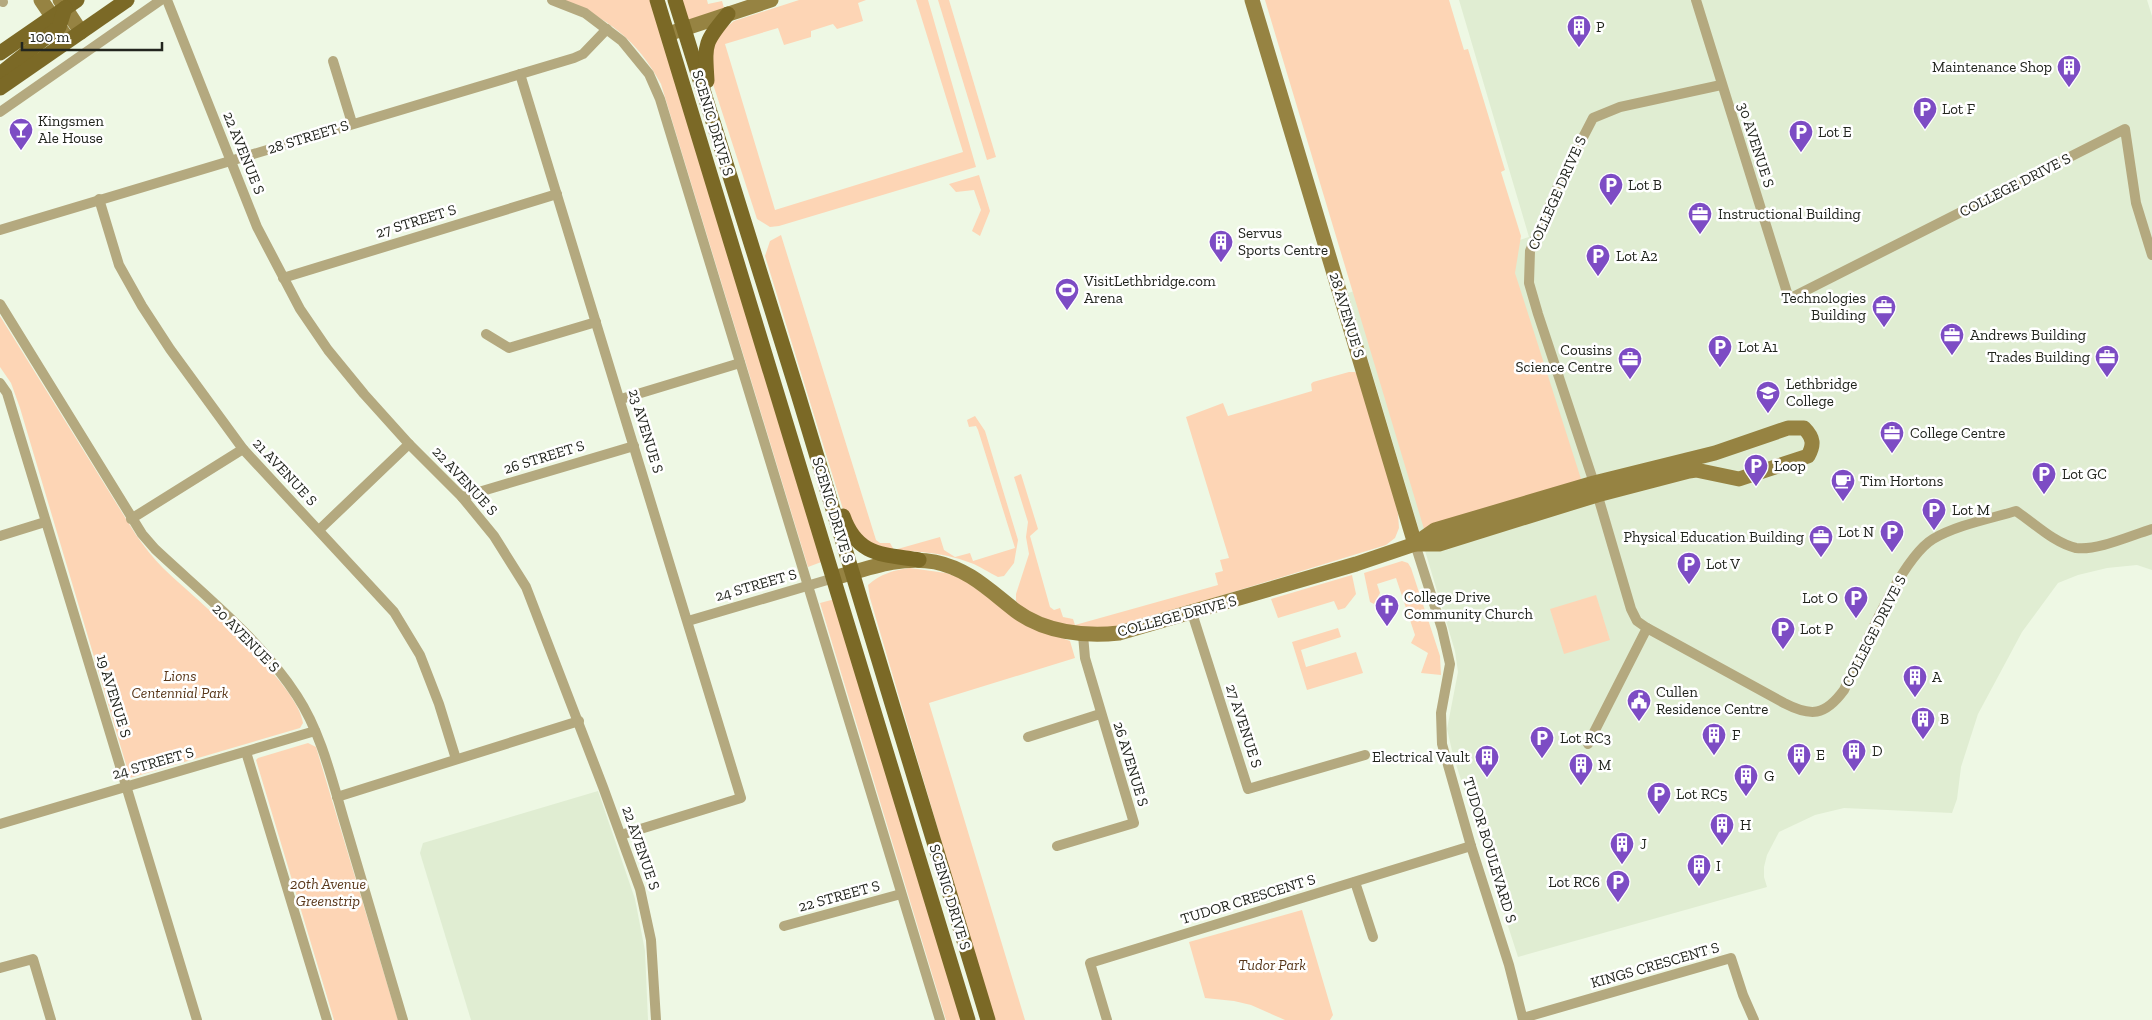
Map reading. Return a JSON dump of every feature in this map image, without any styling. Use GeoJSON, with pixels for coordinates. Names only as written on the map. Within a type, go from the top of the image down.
{"type":"FeatureCollection","features":[{"type":"Feature","properties":{"kind":"main road"},"geometry":{"type":"LineString","coordinates":[[0,88],[127,0]]}},
{"type":"Feature","properties":{"kind":"main road","name":"SCENIC DRIVE S"},"geometry":{"type":"LineString","coordinates":[[657,0],[968,1020]]}},
{"type":"Feature","properties":{"kind":"main road","name":"SCENIC DRIVE S"},"geometry":{"type":"LineString","coordinates":[[675,0],[798,394],[988,1020]]}},
{"type":"Feature","properties":{"kind":"main road"},"geometry":{"type":"LineString","coordinates":[[0,74],[56,22],[67,3]]}},
{"type":"Feature","properties":{"kind":"main road"},"geometry":{"type":"LineString","coordinates":[[708,108],[705,51],[714,32],[728,14]]}},
{"type":"Feature","properties":{"kind":"main road"},"geometry":{"type":"LineString","coordinates":[[0,54],[56,22]]}},
{"type":"Feature","properties":{"kind":"main road"},"geometry":{"type":"LineString","coordinates":[[798,394],[848,530],[854,538],[870,551],[919,560]]}},
{"type":"Feature","properties":{"kind":"street"},"geometry":{"type":"LineString","coordinates":[[41,0],[56,22],[75,36]]}},
{"type":"Feature","properties":{"kind":"street"},"geometry":{"type":"LineString","coordinates":[[0,112],[161,0]]}},
{"type":"Feature","properties":{"kind":"street","name":"22 AVENUE S"},"geometry":{"type":"LineString","coordinates":[[167,0],[257,227],[300,309],[328,350],[409,444],[462,497],[494,536],[526,587],[640,889],[651,940],[656,1020]]}},
{"type":"Feature","properties":{"kind":"street"},"geometry":{"type":"LineString","coordinates":[[552,0],[585,13],[607,29],[637,57],[649,74],[660,99],[940,1020]]}},
{"type":"Feature","properties":{"kind":"street"},"geometry":{"type":"LineString","coordinates":[[668,34],[771,0]]}},
{"type":"Feature","properties":{"kind":"street","name":"28 AVENUE S"},"geometry":{"type":"LineString","coordinates":[[1252,0],[1415,544]]}},
{"type":"Feature","properties":{"kind":"street","name":"30 AVENUE S"},"geometry":{"type":"LineString","coordinates":[[1696,0],[1789,299]]}},
{"type":"Feature","properties":{"kind":"street"},"geometry":{"type":"LineString","coordinates":[[67,3],[75,36]]}},
{"type":"Feature","properties":{"kind":"street","name":"28 STREET S"},"geometry":{"type":"LineString","coordinates":[[0,230],[583,54],[607,29]]}},
{"type":"Feature","properties":{"kind":"street"},"geometry":{"type":"LineString","coordinates":[[334,61],[352,123]]}},
{"type":"Feature","properties":{"kind":"street","name":"23 AVENUE S"},"geometry":{"type":"LineString","coordinates":[[520,74],[741,798],[621,835]]}},
{"type":"Feature","properties":{"kind":"street","name":"COLLEGE DRIVE S"},"geometry":{"type":"LineString","coordinates":[[1721,85],[1620,107],[1593,118],[1587,126],[1559,184],[1530,251],[1529,283],[1538,314],[1595,489],[1631,609],[1638,621],[1647,628],[1800,711],[1816,712],[1831,704],[1844,690],[1896,584],[1915,556],[1937,537],[1955,529],[2016,511],[2057,540],[2076,548],[2089,548],[2152,529]]}},
{"type":"Feature","properties":{"kind":"street","name":"COLLEGE DRIVE S"},"geometry":{"type":"LineString","coordinates":[[1789,299],[2125,129],[2136,203],[2152,255]]}},
{"type":"Feature","properties":{"kind":"street","name":"27 STREET S"},"geometry":{"type":"LineString","coordinates":[[283,278],[557,194]]}},
{"type":"Feature","properties":{"kind":"street","name":"21 AVENUE S"},"geometry":{"type":"LineString","coordinates":[[99,199],[119,265],[142,306],[243,449],[394,612],[420,655],[439,704],[456,759]]}},
{"type":"Feature","properties":{"kind":"street","name":"20 AVENUE S"},"geometry":{"type":"LineString","coordinates":[[0,304],[131,519],[155,549],[253,641],[277,668],[298,698],[315,731],[337,797],[403,1020]]}},
{"type":"Feature","properties":{"kind":"street"},"geometry":{"type":"LineString","coordinates":[[486,334],[509,348],[596,322]]}},
{"type":"Feature","properties":{"kind":"street"},"geometry":{"type":"LineString","coordinates":[[620,399],[740,363]]}},
{"type":"Feature","properties":{"kind":"street","name":"19 AVENUE S"},"geometry":{"type":"LineString","coordinates":[[0,383],[7,393],[197,1020]]}},
{"type":"Feature","properties":{"kind":"street","name":"COLLEGE DRIVE S"},"geometry":{"type":"LineString","coordinates":[[834,578],[881,564],[919,560],[936,562],[965,572],[985,585],[1018,612],[1041,624],[1083,635],[1119,633],[1192,613],[1415,544],[1435,530],[1595,489],[1715,453],[1793,426],[1804,428],[1812,439],[1812,448],[1808,456],[1739,479],[1696,470],[1595,489]]}},
{"type":"Feature","properties":{"kind":"street"},"geometry":{"type":"LineString","coordinates":[[319,530],[409,444]]}},
{"type":"Feature","properties":{"kind":"street","name":"26 STREET S"},"geometry":{"type":"LineString","coordinates":[[462,497],[634,446]]}},
{"type":"Feature","properties":{"kind":"street"},"geometry":{"type":"LineString","coordinates":[[131,519],[243,449]]}},
{"type":"Feature","properties":{"kind":"street"},"geometry":{"type":"LineString","coordinates":[[1715,453],[1718,475]]}},
{"type":"Feature","properties":{"kind":"street"},"geometry":{"type":"LineString","coordinates":[[0,536],[45,522]]}},
{"type":"Feature","properties":{"kind":"street","name":"TUDOR BOULEVARD S"},"geometry":{"type":"LineString","coordinates":[[1415,544],[1447,646],[1450,664],[1441,713],[1442,736],[1471,846],[1510,965],[1523,1019]]}},
{"type":"Feature","properties":{"kind":"street","name":"24 STREET S"},"geometry":{"type":"LineString","coordinates":[[688,620],[834,578]]}},
{"type":"Feature","properties":{"kind":"street","name":"27 AVENUE S"},"geometry":{"type":"LineString","coordinates":[[1192,613],[1248,789],[1365,755]]}},
{"type":"Feature","properties":{"kind":"street"},"geometry":{"type":"LineString","coordinates":[[1588,744],[1647,628]]}},
{"type":"Feature","properties":{"kind":"street","name":"26 AVENUE S"},"geometry":{"type":"LineString","coordinates":[[1057,846],[1134,823],[1084,658],[1083,635]]}},
{"type":"Feature","properties":{"kind":"street"},"geometry":{"type":"LineString","coordinates":[[1028,737],[1100,714]]}},
{"type":"Feature","properties":{"kind":"street"},"geometry":{"type":"LineString","coordinates":[[337,797],[578,721]]}},
{"type":"Feature","properties":{"kind":"street","name":"24 STREET S"},"geometry":{"type":"LineString","coordinates":[[0,824],[315,731]]}},
{"type":"Feature","properties":{"kind":"street"},"geometry":{"type":"LineString","coordinates":[[246,752],[327,1020]]}},
{"type":"Feature","properties":{"kind":"street","name":"TUDOR CRESCENT S"},"geometry":{"type":"LineString","coordinates":[[1107,1020],[1090,963],[1471,846]]}},
{"type":"Feature","properties":{"kind":"street"},"geometry":{"type":"LineString","coordinates":[[1355,882],[1373,937]]}},
{"type":"Feature","properties":{"kind":"street","name":"22 STREET S"},"geometry":{"type":"LineString","coordinates":[[784,926],[901,894]]}},
{"type":"Feature","properties":{"kind":"street","name":"KINGS CRESCENT S"},"geometry":{"type":"LineString","coordinates":[[1523,1019],[1731,958],[1742,995],[1754,1020]]}},
{"type":"Feature","properties":{"kind":"street"},"geometry":{"type":"LineString","coordinates":[[0,968],[33,959],[51,1020]]}},
{"type":"Feature","properties":{"kind":"shaded area","name":"Lethbridge College"},"geometry":{"type":"Polygon","coordinates":[[[1459,0],[2147,0],[2152,16],[2152,570],[2137,565],[2107,568],[2078,575],[2058,583],[2022,632],[1978,714],[1961,767],[1957,799],[1952,813],[1844,808],[1815,815],[1779,832],[1767,855],[1764,867],[1767,887],[1518,957],[1453,755],[1447,729],[1458,672],[1455,651],[1348,293],[1529,237],[1459,0]]]}},
{"type":"Feature","properties":{"kind":"shaded area"},"geometry":{"type":"Polygon","coordinates":[[[598,791],[635,899],[645,951],[648,1020],[471,1020],[420,853],[423,843],[598,791]]]}},
{"type":"Feature","properties":{"kind":"green space"},"geometry":{"type":"Polygon","coordinates":[[[560,0],[651,0],[824,561],[808,567],[661,84],[642,55],[620,32],[607,22],[577,6],[560,0]]]}},
{"type":"Feature","properties":{"kind":"green space"},"geometry":{"type":"Polygon","coordinates":[[[675,0],[707,0],[708,4],[722,1],[726,15],[684,29],[675,0]]]}},
{"type":"Feature","properties":{"kind":"green space"},"geometry":{"type":"Polygon","coordinates":[[[799,0],[866,0],[858,3],[863,21],[837,29],[833,24],[811,31],[811,37],[784,45],[778,28],[725,44],[775,210],[963,152],[916,0],[928,0],[976,167],[779,226],[770,227],[757,219],[711,78],[712,44],[719,33],[734,21],[799,0]]]}},
{"type":"Feature","properties":{"kind":"green space"},"geometry":{"type":"Polygon","coordinates":[[[938,0],[949,0],[996,157],[987,160],[938,0]]]}},
{"type":"Feature","properties":{"kind":"green space"},"geometry":{"type":"Polygon","coordinates":[[[1265,0],[1449,0],[1464,50],[1468,49],[1505,170],[1501,172],[1521,236],[1515,273],[1582,482],[1424,529],[1265,0]]]}},
{"type":"Feature","properties":{"kind":"green space"},"geometry":{"type":"Polygon","coordinates":[[[979,175],[990,211],[980,236],[972,231],[981,210],[974,190],[956,192],[949,184],[979,175]]]}},
{"type":"Feature","properties":{"kind":"green space"},"geometry":{"type":"Polygon","coordinates":[[[781,235],[876,540],[880,543],[890,543],[894,550],[940,537],[944,550],[955,557],[970,553],[973,561],[1015,548],[978,430],[976,426],[969,427],[967,420],[975,416],[985,431],[1018,540],[1014,563],[1004,576],[998,577],[974,564],[948,556],[924,552],[875,549],[846,519],[765,256],[770,241],[781,235]]]}},
{"type":"Feature","properties":{"kind":"green space","name":"Lions Centennial Park"},"geometry":{"type":"Polygon","coordinates":[[[0,316],[136,535],[163,568],[243,641],[283,685],[297,706],[303,723],[300,728],[130,778],[20,408],[11,383],[0,367],[0,316]]]}},
{"type":"Feature","properties":{"kind":"green space"},"geometry":{"type":"Polygon","coordinates":[[[1355,372],[1360,377],[1391,482],[1398,514],[1399,528],[1395,538],[1386,545],[1106,631],[1057,624],[1023,609],[1016,601],[1016,594],[1029,554],[1026,537],[1028,522],[1014,477],[1021,474],[1038,529],[1030,536],[1050,607],[1054,610],[1060,608],[1063,617],[1073,619],[1075,625],[1218,585],[1215,573],[1223,571],[1220,560],[1229,558],[1186,417],[1223,403],[1228,416],[1312,391],[1311,384],[1313,382],[1355,372]]]}},
{"type":"Feature","properties":{"kind":"green space"},"geometry":{"type":"Polygon","coordinates":[[[1402,561],[1408,563],[1411,568],[1440,656],[1441,675],[1421,673],[1428,653],[1411,643],[1415,635],[1396,578],[1377,584],[1380,593],[1374,604],[1370,602],[1364,573],[1402,561]]]}},
{"type":"Feature","properties":{"kind":"green space"},"geometry":{"type":"Polygon","coordinates":[[[910,568],[946,573],[963,579],[1026,625],[1070,641],[1075,658],[929,703],[1025,1020],[994,1020],[870,598],[868,585],[877,578],[888,573],[910,568]]]}},
{"type":"Feature","properties":{"kind":"green space"},"geometry":{"type":"Polygon","coordinates":[[[1352,575],[1356,594],[1345,608],[1338,610],[1334,601],[1278,618],[1271,599],[1352,575]]]}},
{"type":"Feature","properties":{"kind":"green space"},"geometry":{"type":"Polygon","coordinates":[[[1596,595],[1610,640],[1564,654],[1550,609],[1596,595]]]}},
{"type":"Feature","properties":{"kind":"green space"},"geometry":{"type":"Polygon","coordinates":[[[835,599],[963,1020],[946,1020],[820,603],[835,599]]]}},
{"type":"Feature","properties":{"kind":"green space"},"geometry":{"type":"Polygon","coordinates":[[[1338,628],[1341,637],[1301,650],[1306,667],[1356,652],[1363,673],[1307,690],[1292,642],[1338,628]]]}},
{"type":"Feature","properties":{"kind":"green space","name":"20th Avenue Greenstrip"},"geometry":{"type":"Polygon","coordinates":[[[308,743],[316,747],[398,1020],[334,1020],[256,760],[308,743]]]}},
{"type":"Feature","properties":{"kind":"green space","name":"Tudor Park"},"geometry":{"type":"Polygon","coordinates":[[[1302,910],[1333,1015],[1330,1020],[1285,1020],[1251,1005],[1205,998],[1189,942],[1302,910]]]}},
{"type":"Feature","properties":{"kind":"place","name":"P"},"geometry":{"type":"Point","coordinates":[1579,48]}},
{"type":"Feature","properties":{"kind":"place","name":"Maintenance Shop"},"geometry":{"type":"Point","coordinates":[2069,88]}},
{"type":"Feature","properties":{"kind":"place","name":"Lot F"},"geometry":{"type":"Point","coordinates":[1925,130]}},
{"type":"Feature","properties":{"kind":"place","name":"Kingsmen Ale House"},"geometry":{"type":"Point","coordinates":[21,151]}},
{"type":"Feature","properties":{"kind":"place","name":"Lot E"},"geometry":{"type":"Point","coordinates":[1801,153]}},
{"type":"Feature","properties":{"kind":"place","name":"Lot B"},"geometry":{"type":"Point","coordinates":[1611,206]}},
{"type":"Feature","properties":{"kind":"place","name":"Instructional Building"},"geometry":{"type":"Point","coordinates":[1700,235]}},
{"type":"Feature","properties":{"kind":"place","name":"Servus Sports Centre"},"geometry":{"type":"Point","coordinates":[1221,263]}},
{"type":"Feature","properties":{"kind":"place","name":"Lot A2"},"geometry":{"type":"Point","coordinates":[1598,277]}},
{"type":"Feature","properties":{"kind":"place","name":"VisitLethbridge.com Arena"},"geometry":{"type":"Point","coordinates":[1067,311]}},
{"type":"Feature","properties":{"kind":"place","name":"Technologies Building"},"geometry":{"type":"Point","coordinates":[1884,328]}},
{"type":"Feature","properties":{"kind":"place","name":"Andrews Building"},"geometry":{"type":"Point","coordinates":[1952,356]}},
{"type":"Feature","properties":{"kind":"place","name":"Lot A1"},"geometry":{"type":"Point","coordinates":[1720,368]}},
{"type":"Feature","properties":{"kind":"place","name":"Trades Building"},"geometry":{"type":"Point","coordinates":[2107,378]}},
{"type":"Feature","properties":{"kind":"place","name":"Cousins Science Centre"},"geometry":{"type":"Point","coordinates":[1630,380]}},
{"type":"Feature","properties":{"kind":"place","name":"Lethbridge College"},"geometry":{"type":"Point","coordinates":[1768,414]}},
{"type":"Feature","properties":{"kind":"place","name":"College Centre"},"geometry":{"type":"Point","coordinates":[1892,454]}},
{"type":"Feature","properties":{"kind":"place","name":"Loop"},"geometry":{"type":"Point","coordinates":[1756,487]}},
{"type":"Feature","properties":{"kind":"place","name":"Lot GC"},"geometry":{"type":"Point","coordinates":[2044,495]}},
{"type":"Feature","properties":{"kind":"place","name":"Tim Hortons"},"geometry":{"type":"Point","coordinates":[1843,502]}},
{"type":"Feature","properties":{"kind":"place","name":"Lot M"},"geometry":{"type":"Point","coordinates":[1934,531]}},
{"type":"Feature","properties":{"kind":"place","name":"Lot N"},"geometry":{"type":"Point","coordinates":[1892,553]}},
{"type":"Feature","properties":{"kind":"place","name":"Physical Education Building"},"geometry":{"type":"Point","coordinates":[1821,558]}},
{"type":"Feature","properties":{"kind":"place","name":"Lot V"},"geometry":{"type":"Point","coordinates":[1689,585]}},
{"type":"Feature","properties":{"kind":"place","name":"Lot O"},"geometry":{"type":"Point","coordinates":[1856,619]}},
{"type":"Feature","properties":{"kind":"place","name":"College Drive Community Church"},"geometry":{"type":"Point","coordinates":[1387,627]}},
{"type":"Feature","properties":{"kind":"place","name":"Lot P"},"geometry":{"type":"Point","coordinates":[1783,650]}},
{"type":"Feature","properties":{"kind":"place","name":"A"},"geometry":{"type":"Point","coordinates":[1915,698]}},
{"type":"Feature","properties":{"kind":"place","name":"Cullen Residence Centre"},"geometry":{"type":"Point","coordinates":[1639,722]}},
{"type":"Feature","properties":{"kind":"place","name":"B"},"geometry":{"type":"Point","coordinates":[1923,740]}},
{"type":"Feature","properties":{"kind":"place","name":"F"},"geometry":{"type":"Point","coordinates":[1714,756]}},
{"type":"Feature","properties":{"kind":"place","name":"Lot RC3"},"geometry":{"type":"Point","coordinates":[1542,759]}},
{"type":"Feature","properties":{"kind":"place","name":"D"},"geometry":{"type":"Point","coordinates":[1854,772]}},
{"type":"Feature","properties":{"kind":"place","name":"E"},"geometry":{"type":"Point","coordinates":[1799,776]}},
{"type":"Feature","properties":{"kind":"place","name":"Electrical Vault"},"geometry":{"type":"Point","coordinates":[1487,778]}},
{"type":"Feature","properties":{"kind":"place","name":"M"},"geometry":{"type":"Point","coordinates":[1581,786]}},
{"type":"Feature","properties":{"kind":"place","name":"G"},"geometry":{"type":"Point","coordinates":[1746,797]}},
{"type":"Feature","properties":{"kind":"place","name":"Lot RC5"},"geometry":{"type":"Point","coordinates":[1659,815]}},
{"type":"Feature","properties":{"kind":"place","name":"H"},"geometry":{"type":"Point","coordinates":[1722,846]}},
{"type":"Feature","properties":{"kind":"place","name":"J"},"geometry":{"type":"Point","coordinates":[1622,865]}},
{"type":"Feature","properties":{"kind":"place","name":"I"},"geometry":{"type":"Point","coordinates":[1699,887]}},
{"type":"Feature","properties":{"kind":"place","name":"Lot RC6"},"geometry":{"type":"Point","coordinates":[1618,903]}}]}
